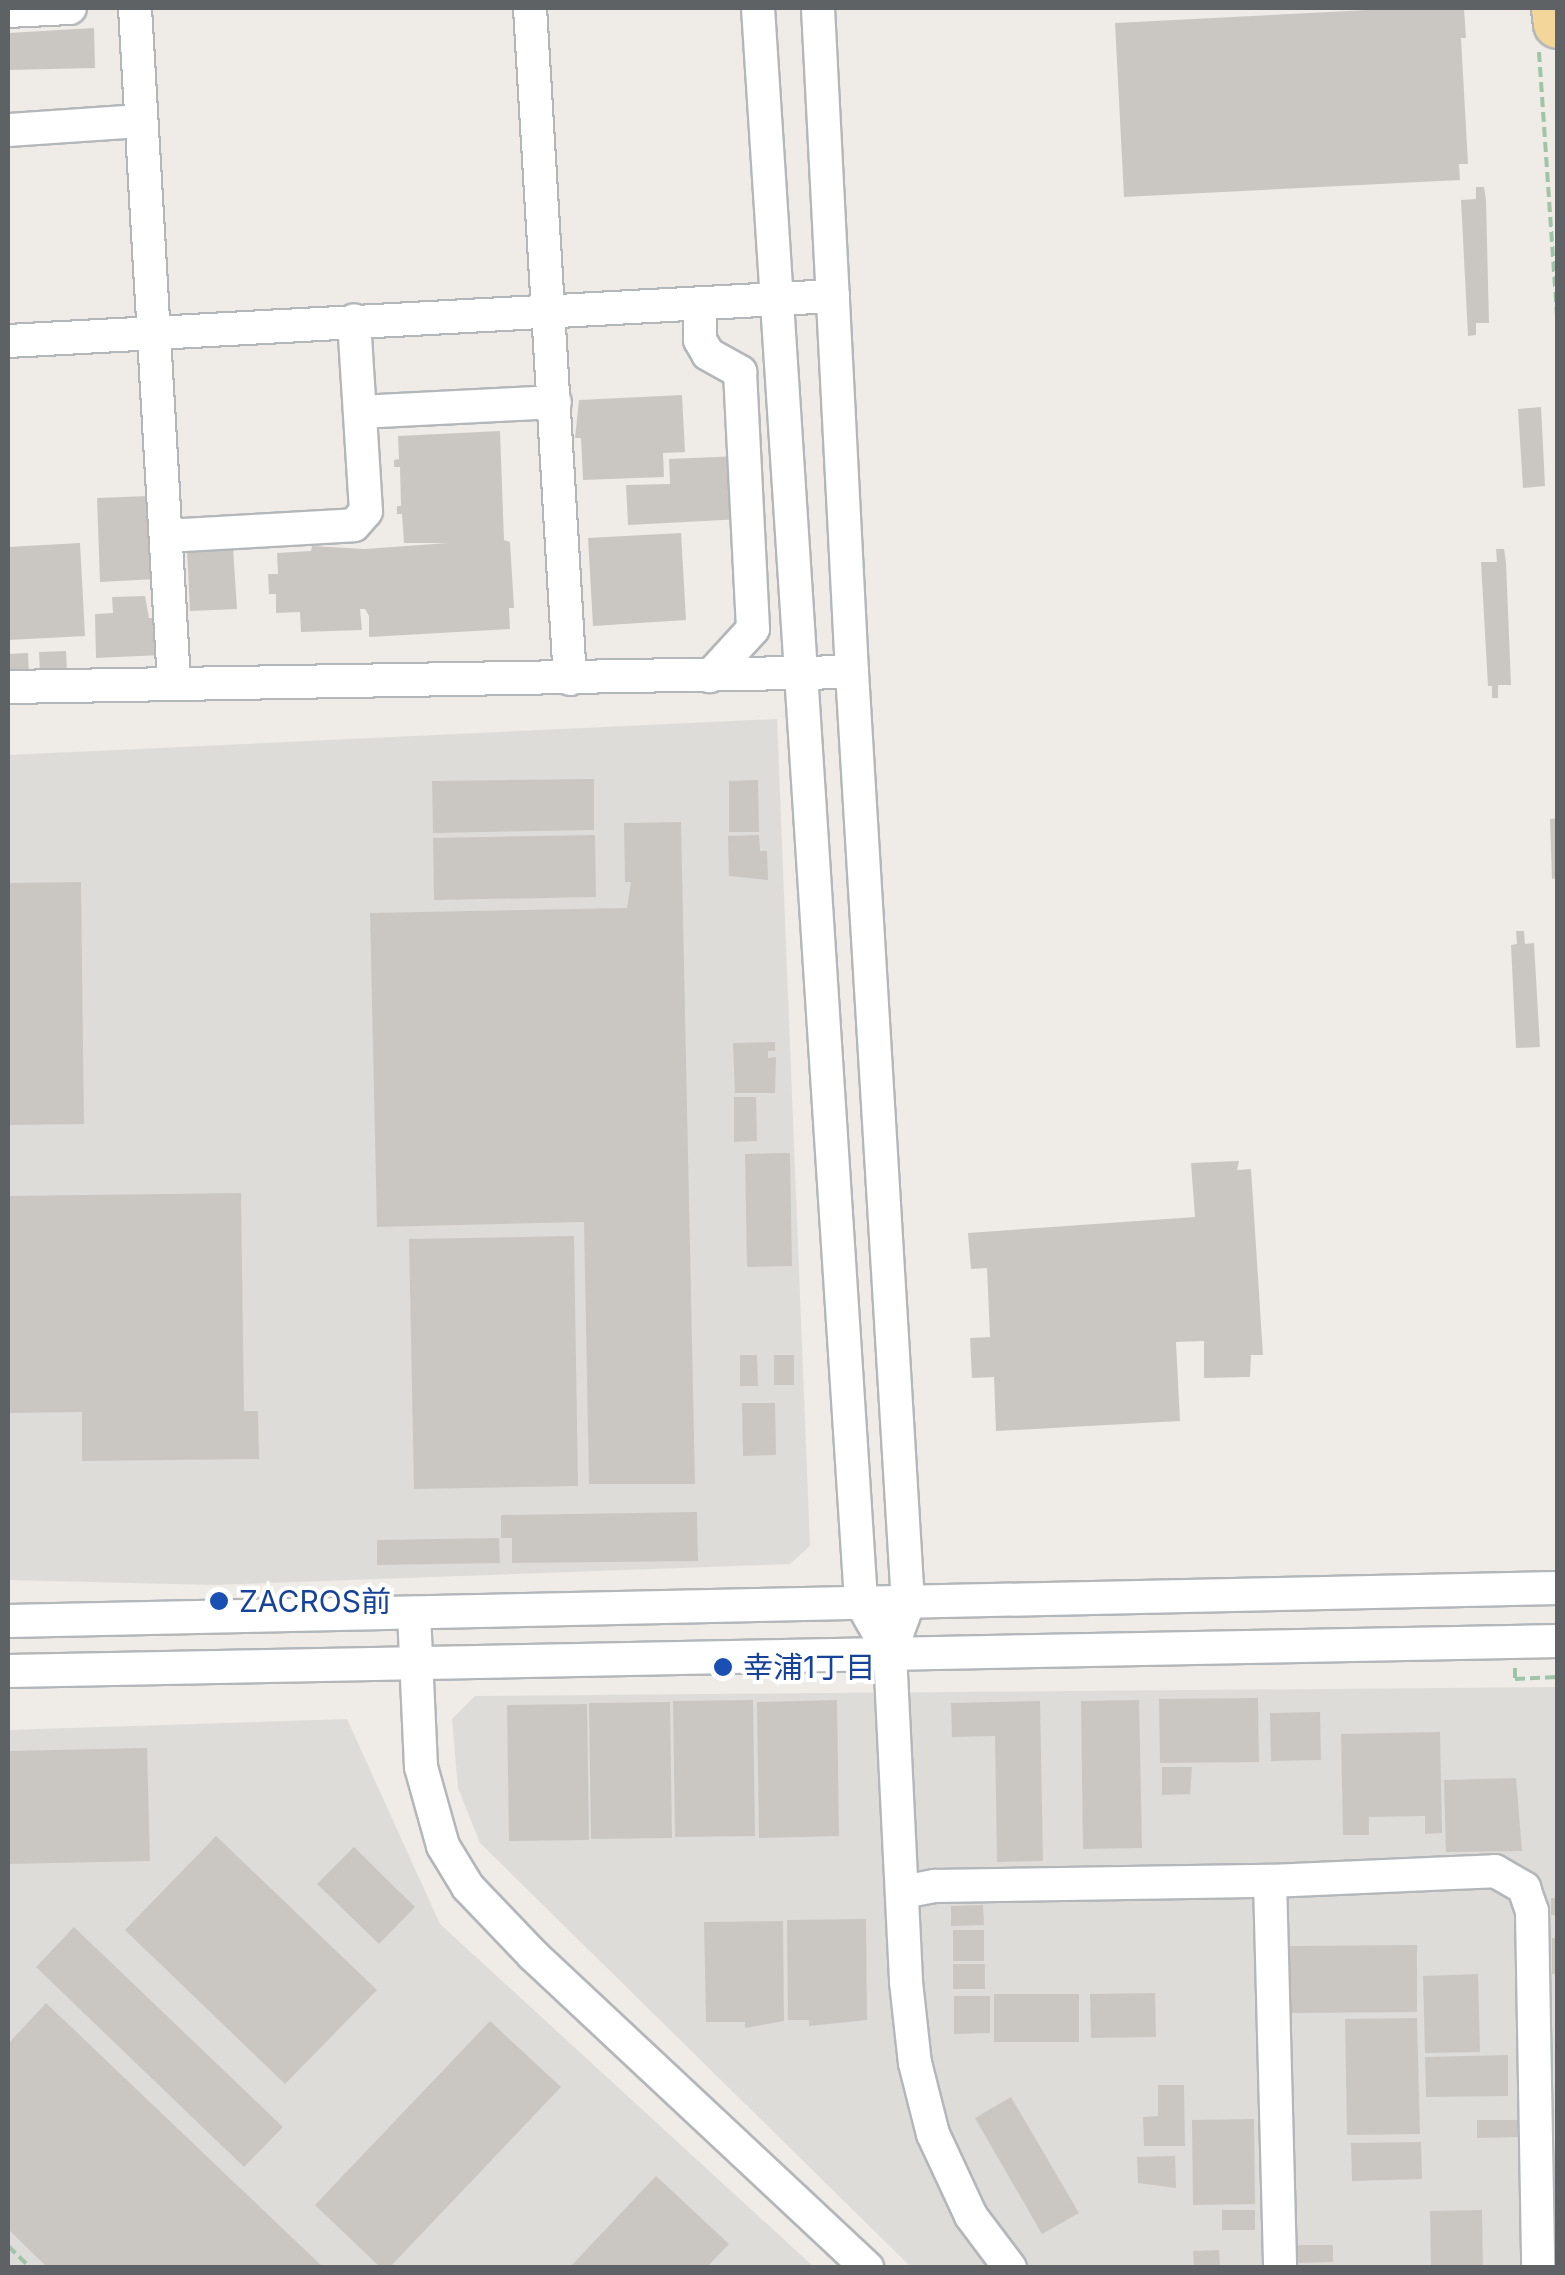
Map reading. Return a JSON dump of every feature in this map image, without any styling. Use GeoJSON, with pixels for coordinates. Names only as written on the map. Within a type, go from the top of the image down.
{"type":"FeatureCollection","features":[{"type":"Feature","properties":{"kind":"street"},"geometry":{"type":"LineString","coordinates":[[8,11],[70,8]]}},
{"type":"Feature","properties":{"kind":"street"},"geometry":{"type":"LineString","coordinates":[[135,8],[174,682]]}},
{"type":"Feature","properties":{"kind":"street"},"geometry":{"type":"LineString","coordinates":[[530,8],[570,679]]}},
{"type":"Feature","properties":{"kind":"street"},"geometry":{"type":"LineString","coordinates":[[758,8],[861,1602],[890,1652]]}},
{"type":"Feature","properties":{"kind":"street"},"geometry":{"type":"LineString","coordinates":[[818,8],[852,672],[908,1604],[890,1652],[915,2063],[933,2134],[972,2216],[1010,2268]]}},
{"type":"Feature","properties":{"kind":"street"},"geometry":{"type":"LineString","coordinates":[[8,130],[139,121]]}},
{"type":"Feature","properties":{"kind":"street"},"geometry":{"type":"LineString","coordinates":[[8,341],[833,296]]}},
{"type":"Feature","properties":{"kind":"street"},"geometry":{"type":"LineString","coordinates":[[700,304],[700,340],[708,354],[740,372],[753,629],[710,676]]}},
{"type":"Feature","properties":{"kind":"street"},"geometry":{"type":"LineString","coordinates":[[166,536],[354,525],[366,511],[354,320]]}},
{"type":"Feature","properties":{"kind":"street"},"geometry":{"type":"LineString","coordinates":[[360,412],[554,402]]}},
{"type":"Feature","properties":{"kind":"street"},"geometry":{"type":"LineString","coordinates":[[8,687],[852,672]]}},
{"type":"Feature","properties":{"kind":"street"},"geometry":{"type":"LineString","coordinates":[[8,1621],[1558,1588]]}},
{"type":"Feature","properties":{"kind":"street"},"geometry":{"type":"LineString","coordinates":[[414,1613],[421,1766],[443,1846],[468,1887],[533,1955],[868,2268]]}},
{"type":"Feature","properties":{"kind":"street"},"geometry":{"type":"LineString","coordinates":[[8,1671],[1558,1641]]}},
{"type":"Feature","properties":{"kind":"street"},"geometry":{"type":"LineString","coordinates":[[903,1892],[935,1886],[1270,1881],[1494,1872],[1524,1888],[1532,1911],[1538,2268]]}},
{"type":"Feature","properties":{"kind":"street"},"geometry":{"type":"LineString","coordinates":[[1270,1881],[1280,2268]]}},
{"type":"Feature","properties":{"kind":"path"},"geometry":{"type":"LineString","coordinates":[[1551,26],[1558,329]]}},
{"type":"Feature","properties":{"kind":"path"},"geometry":{"type":"LineString","coordinates":[[1515,1668],[1515,1679],[1558,1678]]}},
{"type":"Feature","properties":{"kind":"path"},"geometry":{"type":"LineString","coordinates":[[8,2246],[31,2268]]}},
{"type":"Feature","properties":{"kind":"shaded area"},"geometry":{"type":"Polygon","coordinates":[[[777,719],[810,1546],[790,1564],[213,1585],[8,1580],[8,755],[777,719]]]}},
{"type":"Feature","properties":{"kind":"shaded area"},"geometry":{"type":"Polygon","coordinates":[[[1557,1687],[1557,2267],[911,2267],[480,1843],[458,1788],[452,1719],[475,1696],[1557,1687]]]}},
{"type":"Feature","properties":{"kind":"shaded area"},"geometry":{"type":"Polygon","coordinates":[[[347,1719],[440,1924],[814,2267],[8,2267],[8,1730],[347,1719]]]}},
{"type":"Feature","properties":{"kind":"building"},"geometry":{"type":"Polygon","coordinates":[[[1464,8],[1466,38],[1461,38],[1468,164],[1459,164],[1460,180],[1124,197],[1115,23],[1464,8]]]}},
{"type":"Feature","properties":{"kind":"building"},"geometry":{"type":"Polygon","coordinates":[[[94,28],[95,68],[8,70],[8,33],[94,28]]]}},
{"type":"Feature","properties":{"kind":"building"},"geometry":{"type":"Polygon","coordinates":[[[1476,187],[1484,187],[1486,200],[1489,323],[1476,323],[1476,335],[1468,336],[1461,200],[1476,199],[1476,187]]]}},
{"type":"Feature","properties":{"kind":"building"},"geometry":{"type":"Polygon","coordinates":[[[682,395],[685,452],[663,453],[664,477],[583,480],[581,438],[575,438],[579,400],[682,395]]]}},
{"type":"Feature","properties":{"kind":"building"},"geometry":{"type":"Polygon","coordinates":[[[1541,407],[1545,486],[1523,488],[1518,409],[1541,407]]]}},
{"type":"Feature","properties":{"kind":"building"},"geometry":{"type":"Polygon","coordinates":[[[500,431],[504,540],[510,542],[514,608],[509,608],[510,629],[369,637],[365,609],[360,609],[362,630],[301,632],[300,612],[276,613],[276,594],[269,594],[268,574],[278,574],[277,553],[311,551],[312,546],[365,549],[448,543],[404,543],[402,514],[397,514],[397,506],[401,506],[400,467],[394,467],[394,460],[399,459],[398,436],[500,431]]]}},
{"type":"Feature","properties":{"kind":"building"},"geometry":{"type":"Polygon","coordinates":[[[739,456],[742,519],[628,525],[626,485],[670,484],[669,459],[739,456]]]}},
{"type":"Feature","properties":{"kind":"building"},"geometry":{"type":"Polygon","coordinates":[[[150,496],[156,579],[100,582],[97,498],[150,496]]]}},
{"type":"Feature","properties":{"kind":"building"},"geometry":{"type":"Polygon","coordinates":[[[681,533],[686,620],[593,626],[588,538],[681,533]]]}},
{"type":"Feature","properties":{"kind":"building"},"geometry":{"type":"Polygon","coordinates":[[[80,543],[85,636],[8,640],[8,547],[80,543]]]}},
{"type":"Feature","properties":{"kind":"building"},"geometry":{"type":"Polygon","coordinates":[[[233,548],[237,609],[190,611],[187,550],[233,548]]]}},
{"type":"Feature","properties":{"kind":"building"},"geometry":{"type":"Polygon","coordinates":[[[1496,549],[1504,549],[1506,562],[1511,685],[1498,685],[1498,698],[1492,698],[1492,686],[1488,686],[1481,562],[1497,562],[1496,549]]]}},
{"type":"Feature","properties":{"kind":"building"},"geometry":{"type":"Polygon","coordinates":[[[145,596],[149,618],[158,618],[153,641],[161,641],[162,655],[96,658],[95,614],[113,613],[112,597],[145,596]]]}},
{"type":"Feature","properties":{"kind":"building"},"geometry":{"type":"Polygon","coordinates":[[[66,651],[67,672],[40,673],[39,652],[66,651]]]}},
{"type":"Feature","properties":{"kind":"building"},"geometry":{"type":"Polygon","coordinates":[[[28,653],[29,675],[8,675],[8,654],[28,653]]]}},
{"type":"Feature","properties":{"kind":"building"},"geometry":{"type":"Polygon","coordinates":[[[594,779],[594,830],[433,833],[432,781],[594,779]]]}},
{"type":"Feature","properties":{"kind":"building"},"geometry":{"type":"Polygon","coordinates":[[[758,780],[759,832],[729,832],[729,781],[758,780]]]}},
{"type":"Feature","properties":{"kind":"building"},"geometry":{"type":"Polygon","coordinates":[[[1558,818],[1558,878],[1552,879],[1550,819],[1558,818]]]}},
{"type":"Feature","properties":{"kind":"building"},"geometry":{"type":"Polygon","coordinates":[[[681,822],[695,1484],[589,1484],[584,1222],[377,1227],[370,913],[627,908],[631,882],[625,882],[624,823],[681,822]]]}},
{"type":"Feature","properties":{"kind":"building"},"geometry":{"type":"Polygon","coordinates":[[[595,835],[596,897],[434,900],[433,838],[595,835]]]}},
{"type":"Feature","properties":{"kind":"building"},"geometry":{"type":"Polygon","coordinates":[[[759,835],[760,851],[767,851],[768,880],[729,876],[728,836],[759,835]]]}},
{"type":"Feature","properties":{"kind":"building"},"geometry":{"type":"Polygon","coordinates":[[[81,882],[84,1124],[8,1125],[8,883],[81,882]]]}},
{"type":"Feature","properties":{"kind":"building"},"geometry":{"type":"Polygon","coordinates":[[[1516,931],[1524,931],[1525,944],[1534,943],[1540,1047],[1516,1048],[1511,945],[1517,944],[1516,931]]]}},
{"type":"Feature","properties":{"kind":"building"},"geometry":{"type":"Polygon","coordinates":[[[775,1042],[775,1051],[768,1051],[768,1058],[776,1057],[775,1093],[735,1093],[733,1043],[775,1042]]]}},
{"type":"Feature","properties":{"kind":"building"},"geometry":{"type":"Polygon","coordinates":[[[734,1097],[756,1097],[757,1141],[734,1142],[734,1097]]]}},
{"type":"Feature","properties":{"kind":"building"},"geometry":{"type":"Polygon","coordinates":[[[790,1153],[792,1266],[747,1267],[745,1154],[790,1153]]]}},
{"type":"Feature","properties":{"kind":"building"},"geometry":{"type":"Polygon","coordinates":[[[1239,1161],[1237,1170],[1251,1169],[1263,1355],[1251,1355],[1250,1377],[1204,1378],[1204,1341],[1176,1342],[1180,1421],[996,1431],[994,1377],[972,1378],[970,1338],[990,1337],[987,1268],[971,1269],[968,1233],[1195,1217],[1191,1163],[1239,1161]]]}},
{"type":"Feature","properties":{"kind":"building"},"geometry":{"type":"Polygon","coordinates":[[[241,1193],[244,1411],[258,1411],[259,1459],[82,1461],[82,1412],[8,1413],[8,1196],[241,1193]]]}},
{"type":"Feature","properties":{"kind":"building"},"geometry":{"type":"Polygon","coordinates":[[[574,1236],[578,1486],[414,1489],[409,1239],[574,1236]]]}},
{"type":"Feature","properties":{"kind":"building"},"geometry":{"type":"Polygon","coordinates":[[[740,1355],[757,1355],[758,1386],[740,1386],[740,1355]]]}},
{"type":"Feature","properties":{"kind":"building"},"geometry":{"type":"Polygon","coordinates":[[[774,1355],[794,1355],[794,1385],[774,1385],[774,1355]]]}},
{"type":"Feature","properties":{"kind":"building"},"geometry":{"type":"Polygon","coordinates":[[[742,1403],[775,1403],[776,1455],[743,1456],[742,1403]]]}},
{"type":"Feature","properties":{"kind":"building"},"geometry":{"type":"Polygon","coordinates":[[[697,1512],[698,1561],[512,1563],[512,1538],[501,1538],[501,1515],[697,1512]]]}},
{"type":"Feature","properties":{"kind":"building"},"geometry":{"type":"Polygon","coordinates":[[[499,1538],[500,1563],[377,1565],[377,1540],[499,1538]]]}},
{"type":"Feature","properties":{"kind":"building"},"geometry":{"type":"Polygon","coordinates":[[[1258,1698],[1259,1762],[1160,1763],[1159,1699],[1258,1698]]]}},
{"type":"Feature","properties":{"kind":"building"},"geometry":{"type":"Polygon","coordinates":[[[753,1700],[755,1836],[675,1837],[673,1701],[753,1700]]]}},
{"type":"Feature","properties":{"kind":"building"},"geometry":{"type":"Polygon","coordinates":[[[837,1700],[839,1836],[759,1838],[757,1702],[837,1700]]]}},
{"type":"Feature","properties":{"kind":"building"},"geometry":{"type":"Polygon","coordinates":[[[1139,1700],[1142,1848],[1083,1849],[1081,1701],[1139,1700]]]}},
{"type":"Feature","properties":{"kind":"building"},"geometry":{"type":"Polygon","coordinates":[[[1040,1701],[1043,1861],[997,1862],[995,1736],[952,1737],[951,1703],[1040,1701]]]}},
{"type":"Feature","properties":{"kind":"building"},"geometry":{"type":"Polygon","coordinates":[[[670,1702],[672,1838],[591,1839],[589,1703],[670,1702]]]}},
{"type":"Feature","properties":{"kind":"building"},"geometry":{"type":"Polygon","coordinates":[[[587,1704],[589,1840],[509,1841],[507,1705],[587,1704]]]}},
{"type":"Feature","properties":{"kind":"building"},"geometry":{"type":"Polygon","coordinates":[[[1320,1712],[1321,1760],[1271,1761],[1270,1713],[1320,1712]]]}},
{"type":"Feature","properties":{"kind":"building"},"geometry":{"type":"Polygon","coordinates":[[[1440,1732],[1442,1833],[1425,1834],[1425,1816],[1369,1817],[1369,1835],[1343,1835],[1341,1734],[1440,1732]]]}},
{"type":"Feature","properties":{"kind":"building"},"geometry":{"type":"Polygon","coordinates":[[[147,1748],[150,1861],[8,1864],[8,1751],[147,1748]]]}},
{"type":"Feature","properties":{"kind":"building"},"geometry":{"type":"Polygon","coordinates":[[[1162,1767],[1192,1767],[1190,1794],[1162,1795],[1162,1767]]]}},
{"type":"Feature","properties":{"kind":"building"},"geometry":{"type":"Polygon","coordinates":[[[1516,1778],[1522,1851],[1446,1852],[1444,1780],[1516,1778]]]}},
{"type":"Feature","properties":{"kind":"building"},"geometry":{"type":"Polygon","coordinates":[[[216,1836],[377,1990],[285,2084],[125,1930],[216,1836]]]}},
{"type":"Feature","properties":{"kind":"building"},"geometry":{"type":"Polygon","coordinates":[[[354,1847],[415,1907],[379,1944],[317,1884],[354,1847]]]}},
{"type":"Feature","properties":{"kind":"building"},"geometry":{"type":"Polygon","coordinates":[[[1551,1898],[1558,1898],[1558,1915],[1551,1915],[1551,1898]]]}},
{"type":"Feature","properties":{"kind":"building"},"geometry":{"type":"Polygon","coordinates":[[[983,1905],[984,1925],[951,1926],[951,1906],[983,1905]]]}},
{"type":"Feature","properties":{"kind":"building"},"geometry":{"type":"Polygon","coordinates":[[[866,1919],[867,2020],[809,2026],[809,2020],[788,2020],[787,1920],[866,1919]]]}},
{"type":"Feature","properties":{"kind":"building"},"geometry":{"type":"Polygon","coordinates":[[[783,1921],[784,2021],[745,2028],[745,2022],[706,2022],[704,1922],[783,1921]]]}},
{"type":"Feature","properties":{"kind":"building"},"geometry":{"type":"Polygon","coordinates":[[[74,1927],[283,2127],[244,2167],[36,1967],[74,1927]]]}},
{"type":"Feature","properties":{"kind":"building"},"geometry":{"type":"Polygon","coordinates":[[[953,1930],[984,1930],[984,1961],[953,1961],[953,1930]]]}},
{"type":"Feature","properties":{"kind":"building"},"geometry":{"type":"Polygon","coordinates":[[[1552,1938],[1558,1938],[1558,1974],[1552,1974],[1552,1938]]]}},
{"type":"Feature","properties":{"kind":"building"},"geometry":{"type":"Polygon","coordinates":[[[1417,1945],[1417,2012],[1288,2013],[1288,1946],[1417,1945]]]}},
{"type":"Feature","properties":{"kind":"building"},"geometry":{"type":"Polygon","coordinates":[[[953,1964],[985,1964],[985,1989],[953,1989],[953,1964]]]}},
{"type":"Feature","properties":{"kind":"building"},"geometry":{"type":"Polygon","coordinates":[[[1478,1974],[1480,2052],[1425,2053],[1423,1976],[1478,1974]]]}},
{"type":"Feature","properties":{"kind":"building"},"geometry":{"type":"Polygon","coordinates":[[[1155,1993],[1156,2037],[1091,2038],[1090,1994],[1155,1993]]]}},
{"type":"Feature","properties":{"kind":"building"},"geometry":{"type":"Polygon","coordinates":[[[994,1994],[1079,1994],[1079,2042],[994,2042],[994,1994]]]}},
{"type":"Feature","properties":{"kind":"building"},"geometry":{"type":"Polygon","coordinates":[[[954,1996],[990,1996],[990,2033],[954,2034],[954,1996]]]}},
{"type":"Feature","properties":{"kind":"building"},"geometry":{"type":"Polygon","coordinates":[[[46,2003],[324,2268],[48,2268],[8,2229],[8,2044],[46,2003]]]}},
{"type":"Feature","properties":{"kind":"building"},"geometry":{"type":"Polygon","coordinates":[[[1417,2018],[1420,2134],[1347,2135],[1345,2019],[1417,2018]]]}},
{"type":"Feature","properties":{"kind":"building"},"geometry":{"type":"Polygon","coordinates":[[[490,2021],[561,2087],[389,2268],[381,2268],[315,2205],[490,2021]]]}},
{"type":"Feature","properties":{"kind":"building"},"geometry":{"type":"Polygon","coordinates":[[[1508,2055],[1508,2096],[1426,2097],[1425,2057],[1508,2055]]]}},
{"type":"Feature","properties":{"kind":"building"},"geometry":{"type":"Polygon","coordinates":[[[1158,2085],[1184,2085],[1185,2146],[1144,2146],[1143,2117],[1158,2116],[1158,2085]]]}},
{"type":"Feature","properties":{"kind":"building"},"geometry":{"type":"Polygon","coordinates":[[[1011,2097],[1079,2213],[1042,2234],[975,2118],[1011,2097]]]}},
{"type":"Feature","properties":{"kind":"building"},"geometry":{"type":"Polygon","coordinates":[[[1254,2119],[1255,2204],[1193,2205],[1192,2120],[1254,2119]]]}},
{"type":"Feature","properties":{"kind":"building"},"geometry":{"type":"Polygon","coordinates":[[[1477,2120],[1521,2120],[1521,2137],[1477,2138],[1477,2120]]]}},
{"type":"Feature","properties":{"kind":"building"},"geometry":{"type":"Polygon","coordinates":[[[1421,2142],[1422,2179],[1352,2181],[1351,2143],[1421,2142]]]}},
{"type":"Feature","properties":{"kind":"building"},"geometry":{"type":"Polygon","coordinates":[[[1175,2156],[1176,2188],[1138,2183],[1137,2157],[1175,2156]]]}},
{"type":"Feature","properties":{"kind":"building"},"geometry":{"type":"Polygon","coordinates":[[[656,2176],[729,2244],[706,2268],[569,2268],[656,2176]]]}},
{"type":"Feature","properties":{"kind":"building"},"geometry":{"type":"Polygon","coordinates":[[[1222,2210],[1255,2210],[1255,2230],[1222,2230],[1222,2210]]]}},
{"type":"Feature","properties":{"kind":"building"},"geometry":{"type":"Polygon","coordinates":[[[1482,2210],[1483,2268],[1431,2268],[1430,2211],[1482,2210]]]}},
{"type":"Feature","properties":{"kind":"building"},"geometry":{"type":"Polygon","coordinates":[[[1294,2245],[1333,2245],[1333,2262],[1294,2263],[1294,2245]]]}},
{"type":"Feature","properties":{"kind":"building"},"geometry":{"type":"Polygon","coordinates":[[[1219,2250],[1220,2267],[1194,2268],[1193,2251],[1219,2250]]]}},
{"type":"Feature","properties":{"kind":"place","name":"ZACROS前"},"geometry":{"type":"Point","coordinates":[219,1601]}},
{"type":"Feature","properties":{"kind":"place","name":"幸浦1丁目"},"geometry":{"type":"Point","coordinates":[723,1667]}}]}
